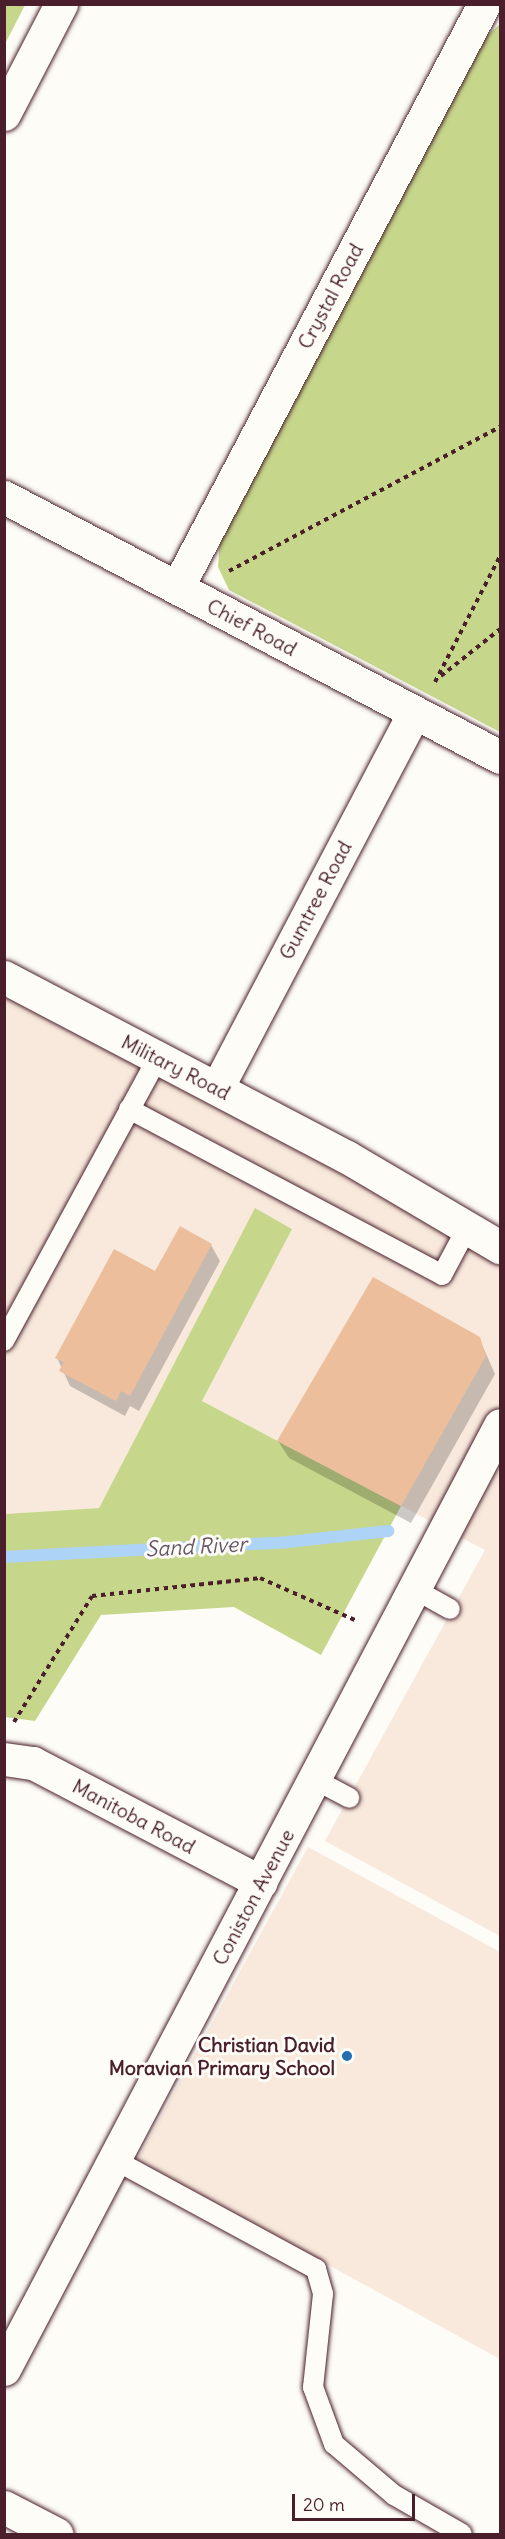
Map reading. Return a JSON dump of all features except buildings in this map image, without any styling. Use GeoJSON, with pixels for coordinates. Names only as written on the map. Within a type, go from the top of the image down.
{"type":"FeatureCollection","features":[{"type":"Feature","properties":{"kind":"street"},"geometry":{"type":"LineString","coordinates":[[4,114],[61,4]]}},
{"type":"Feature","properties":{"kind":"street","name":"Crystal Road"},"geometry":{"type":"LineString","coordinates":[[177,588],[484,4]]}},
{"type":"Feature","properties":{"kind":"street","name":"Chief Road"},"geometry":{"type":"LineString","coordinates":[[4,497],[501,757]]}},
{"type":"Feature","properties":{"kind":"street","name":"Gumtree Road"},"geometry":{"type":"LineString","coordinates":[[217,1088],[414,712]]}},
{"type":"Feature","properties":{"kind":"street","name":"Military Road"},"geometry":{"type":"LineString","coordinates":[[4,977],[348,1157],[501,1247]]}},
{"type":"Feature","properties":{"kind":"street","name":"Military Road"},"geometry":{"type":"LineString","coordinates":[[348,1157],[501,1223]]}},
{"type":"Feature","properties":{"kind":"street","name":"Coniston Avenue"},"geometry":{"type":"LineString","coordinates":[[4,2369],[414,1589],[497,1440]]}},
{"type":"Feature","properties":{"kind":"street","name":"Manitoba Road"},"geometry":{"type":"LineString","coordinates":[[8,1744],[33,1762],[261,1882]]}},
{"type":"Feature","properties":{"kind":"street"},"geometry":{"type":"LineString","coordinates":[[4,2507],[56,2535]]}},
{"type":"Feature","properties":{"kind":"lane"},"geometry":{"type":"LineString","coordinates":[[4,1341],[158,1057]]}},
{"type":"Feature","properties":{"kind":"lane"},"geometry":{"type":"LineString","coordinates":[[129,1109],[442,1275],[467,1228]]}},
{"type":"Feature","properties":{"kind":"lane"},"geometry":{"type":"LineString","coordinates":[[414,1589],[450,1609]]}},
{"type":"Feature","properties":{"kind":"lane"},"geometry":{"type":"LineString","coordinates":[[315,1779],[349,1798]]}},
{"type":"Feature","properties":{"kind":"lane"},"geometry":{"type":"LineString","coordinates":[[115,2160],[316,2269],[322,2294],[313,2387],[329,2435],[394,2496],[462,2535]]}},
{"type":"Feature","properties":{"kind":"path"},"geometry":{"type":"LineString","coordinates":[[177,588],[249,564],[501,428]]}},
{"type":"Feature","properties":{"kind":"path"},"geometry":{"type":"LineString","coordinates":[[414,712],[438,678],[501,556]]}},
{"type":"Feature","properties":{"kind":"path"},"geometry":{"type":"LineString","coordinates":[[438,678],[501,629]]}},
{"type":"Feature","properties":{"kind":"path"},"geometry":{"type":"LineString","coordinates":[[8,1744],[92,1596],[260,1578],[390,1635]]}},
{"type":"Feature","properties":{"kind":"shaded area"},"geometry":{"type":"Polygon","coordinates":[[[4,977],[500,1247],[500,1936],[325,1841],[485,1550],[202,1401],[291,1228],[255,1209],[99,1508],[5,1514],[4,977]]]}},
{"type":"Feature","properties":{"kind":"shaded area","name":"Christian David Moravian Primary School"},"geometry":{"type":"Polygon","coordinates":[[[308,1847],[500,1952],[500,2359],[137,2160],[308,1847]]]}},
{"type":"Feature","properties":{"kind":"green space"},"geometry":{"type":"Polygon","coordinates":[[[4,5],[25,5],[5,44],[4,5]]]}},
{"type":"Feature","properties":{"kind":"green space"},"geometry":{"type":"Polygon","coordinates":[[[500,24],[500,732],[229,590],[218,567],[220,539],[483,39],[500,24]]]}},
{"type":"Feature","properties":{"kind":"green space"},"geometry":{"type":"Polygon","coordinates":[[[255,1208],[292,1229],[202,1401],[401,1506],[321,1655],[234,1607],[101,1615],[35,1721],[5,1717],[5,1514],[99,1508],[255,1208]]]}},
{"type":"Feature","properties":{"kind":"waterway","name":"Sand River"},"geometry":{"type":"LineString","coordinates":[[4,1557],[288,1542],[388,1531]]}},
{"type":"Feature","properties":{"kind":"place","name":"Christian David Moravian Primary School"},"geometry":{"type":"Point","coordinates":[347,2056]}}]}
